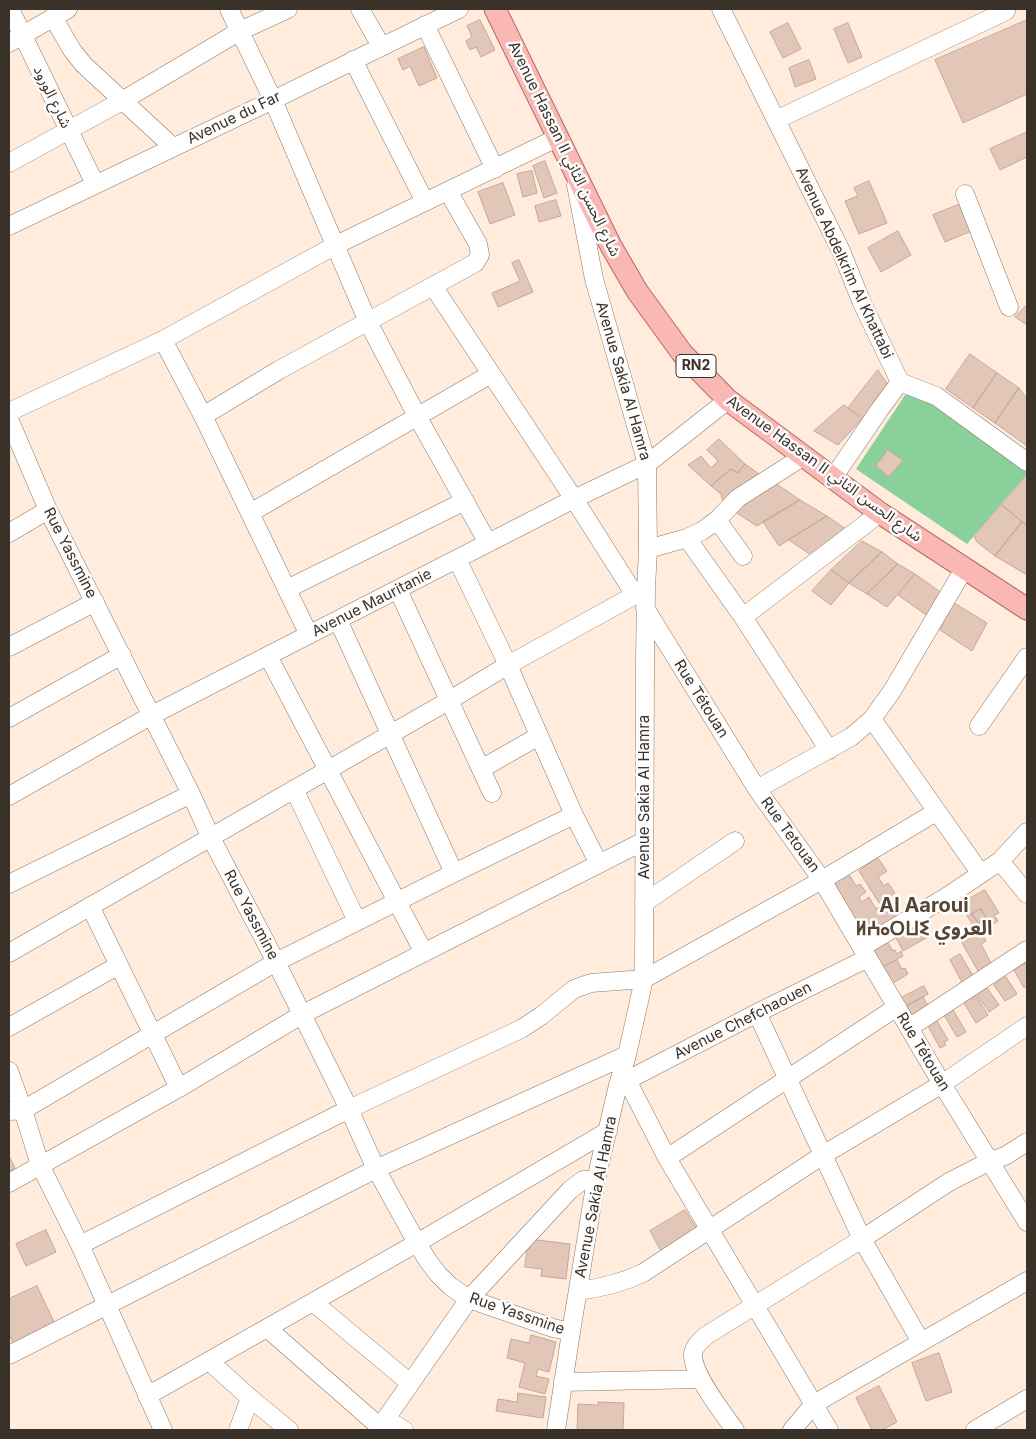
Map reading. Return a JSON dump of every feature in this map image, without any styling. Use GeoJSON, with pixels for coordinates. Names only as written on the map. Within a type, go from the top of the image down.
{"type":"FeatureCollection","features":[{"type":"Feature","properties":{"kind":"main road","name":"Avenue Hassan II شارع الحسن الثاني"},"geometry":{"type":"LineString","coordinates":[[495,9],[611,246],[638,290],[682,353],[728,400],[880,514],[1027,609]]}},
{"type":"Feature","properties":{"kind":"street","name":"شارع الورود"},"geometry":{"type":"LineString","coordinates":[[10,9],[16,39],[69,130],[95,184]]}},
{"type":"Feature","properties":{"kind":"street"},"geometry":{"type":"LineString","coordinates":[[228,9],[273,100],[368,322],[417,416],[488,543]]}},
{"type":"Feature","properties":{"kind":"street"},"geometry":{"type":"LineString","coordinates":[[9,163],[122,101],[240,31],[288,9]]}},
{"type":"Feature","properties":{"kind":"street"},"geometry":{"type":"LineString","coordinates":[[360,9],[380,46]]}},
{"type":"Feature","properties":{"kind":"street","name":"Avenue du Far"},"geometry":{"type":"LineString","coordinates":[[9,226],[459,9]]}},
{"type":"Feature","properties":{"kind":"street","name":"Avenue Abdelkrim Al Khattabi"},"geometry":{"type":"LineString","coordinates":[[721,9],[841,251],[862,303],[900,382]]}},
{"type":"Feature","properties":{"kind":"street"},"geometry":{"type":"LineString","coordinates":[[776,120],[1006,11]]}},
{"type":"Feature","properties":{"kind":"street"},"geometry":{"type":"LineString","coordinates":[[16,39],[60,13],[72,50],[84,65],[173,147]]}},
{"type":"Feature","properties":{"kind":"street"},"geometry":{"type":"LineString","coordinates":[[425,25],[495,168]]}},
{"type":"Feature","properties":{"kind":"street"},"geometry":{"type":"LineString","coordinates":[[353,60],[425,202]]}},
{"type":"Feature","properties":{"kind":"street"},"geometry":{"type":"LineString","coordinates":[[9,412],[163,340],[336,245],[557,138]]}},
{"type":"Feature","properties":{"kind":"street","name":"Avenue Sakia Al Hamra"},"geometry":{"type":"LineString","coordinates":[[556,1430],[596,1180],[608,1131],[623,1083],[644,979],[642,597],[648,549],[647,464],[594,279],[572,165]]}},
{"type":"Feature","properties":{"kind":"street"},"geometry":{"type":"LineString","coordinates":[[203,416],[279,370],[475,262],[480,255],[478,244],[448,191]]}},
{"type":"Feature","properties":{"kind":"street"},"geometry":{"type":"LineString","coordinates":[[964,194],[1009,307]]}},
{"type":"Feature","properties":{"kind":"street","name":"Rue Tétouan"},"geometry":{"type":"LineString","coordinates":[[433,286],[574,499],[642,597],[757,790]]}},
{"type":"Feature","properties":{"kind":"street"},"geometry":{"type":"LineString","coordinates":[[163,340],[203,416],[309,635]]}},
{"type":"Feature","properties":{"kind":"street"},"geometry":{"type":"LineString","coordinates":[[250,513],[491,374]]}},
{"type":"Feature","properties":{"kind":"street"},"geometry":{"type":"LineString","coordinates":[[833,478],[900,382],[936,396],[1027,462]]}},
{"type":"Feature","properties":{"kind":"street","name":"Avenue Mauritanie"},"geometry":{"type":"LineString","coordinates":[[9,796],[152,715],[574,499],[647,464],[728,400]]}},
{"type":"Feature","properties":{"kind":"street","name":"Rue Yassmine"},"geometry":{"type":"LineString","coordinates":[[9,419],[48,510],[152,715],[210,836],[303,1014],[376,1169],[417,1243],[438,1274],[450,1286],[469,1299],[553,1328],[571,1332]]}},
{"type":"Feature","properties":{"kind":"street"},"geometry":{"type":"LineString","coordinates":[[648,549],[687,538],[702,531],[717,520],[738,498],[804,456]]}},
{"type":"Feature","properties":{"kind":"street"},"geometry":{"type":"LineString","coordinates":[[287,589],[465,501]]}},
{"type":"Feature","properties":{"kind":"street"},"geometry":{"type":"LineString","coordinates":[[9,532],[48,510]]}},
{"type":"Feature","properties":{"kind":"street"},"geometry":{"type":"LineString","coordinates":[[742,617],[880,514]]}},
{"type":"Feature","properties":{"kind":"street"},"geometry":{"type":"LineString","coordinates":[[717,520],[743,556]]}},
{"type":"Feature","properties":{"kind":"street"},"geometry":{"type":"LineString","coordinates":[[687,538],[742,617],[829,750]]}},
{"type":"Feature","properties":{"kind":"street"},"geometry":{"type":"LineString","coordinates":[[457,559],[508,665],[574,815],[599,864]]}},
{"type":"Feature","properties":{"kind":"street"},"geometry":{"type":"LineString","coordinates":[[757,790],[829,750],[851,736],[872,719],[892,691],[964,569]]}},
{"type":"Feature","properties":{"kind":"street"},"geometry":{"type":"LineString","coordinates":[[398,590],[492,793]]}},
{"type":"Feature","properties":{"kind":"street"},"geometry":{"type":"LineString","coordinates":[[9,953],[508,665],[642,597]]}},
{"type":"Feature","properties":{"kind":"street"},"geometry":{"type":"LineString","coordinates":[[9,646],[95,602]]}},
{"type":"Feature","properties":{"kind":"street"},"geometry":{"type":"LineString","coordinates":[[338,620],[454,873]]}},
{"type":"Feature","properties":{"kind":"street"},"geometry":{"type":"LineString","coordinates":[[9,718],[122,655]]}},
{"type":"Feature","properties":{"kind":"street"},"geometry":{"type":"LineString","coordinates":[[268,656],[424,953]]}},
{"type":"Feature","properties":{"kind":"street"},"geometry":{"type":"LineString","coordinates":[[979,726],[1027,657]]}},
{"type":"Feature","properties":{"kind":"street"},"geometry":{"type":"LineString","coordinates":[[872,719],[981,874]]}},
{"type":"Feature","properties":{"kind":"street"},"geometry":{"type":"LineString","coordinates":[[481,769],[538,736]]}},
{"type":"Feature","properties":{"kind":"street"},"geometry":{"type":"LineString","coordinates":[[294,789],[357,921]]}},
{"type":"Feature","properties":{"kind":"street","name":"Rue Tetouan"},"geometry":{"type":"LineString","coordinates":[[757,790],[822,880]]}},
{"type":"Feature","properties":{"kind":"street"},"geometry":{"type":"LineString","coordinates":[[9,884],[191,794]]}},
{"type":"Feature","properties":{"kind":"street"},"geometry":{"type":"LineString","coordinates":[[80,1245],[349,1109],[520,1029],[541,1016],[574,989],[591,983],[644,979],[822,880],[936,812]]}},
{"type":"Feature","properties":{"kind":"street"},"geometry":{"type":"LineString","coordinates":[[16,1110],[276,962],[574,815]]}},
{"type":"Feature","properties":{"kind":"street","name":"Avenue Chefchaouen"},"geometry":{"type":"LineString","coordinates":[[623,1083],[757,1013],[865,953],[1000,861],[1027,832]]}},
{"type":"Feature","properties":{"kind":"street"},"geometry":{"type":"LineString","coordinates":[[9,1183],[179,1088],[303,1014],[644,841]]}},
{"type":"Feature","properties":{"kind":"street"},"geometry":{"type":"LineString","coordinates":[[644,903],[735,841]]}},
{"type":"Feature","properties":{"kind":"street"},"geometry":{"type":"LineString","coordinates":[[1000,861],[1027,894]]}},
{"type":"Feature","properties":{"kind":"street","name":"Rue Tétouan"},"geometry":{"type":"LineString","coordinates":[[822,880],[942,1084],[1027,1222]]}},
{"type":"Feature","properties":{"kind":"street"},"geometry":{"type":"LineString","coordinates":[[90,906],[179,1088]]}},
{"type":"Feature","properties":{"kind":"street"},"geometry":{"type":"LineString","coordinates":[[909,1028],[1027,950]]}},
{"type":"Feature","properties":{"kind":"street"},"geometry":{"type":"LineString","coordinates":[[9,1027],[119,965]]}},
{"type":"Feature","properties":{"kind":"street"},"geometry":{"type":"LineString","coordinates":[[667,1158],[897,1007]]}},
{"type":"Feature","properties":{"kind":"street"},"geometry":{"type":"LineString","coordinates":[[757,1013],[862,1239],[921,1342]]}},
{"type":"Feature","properties":{"kind":"street"},"geometry":{"type":"LineString","coordinates":[[578,1291],[625,1282],[643,1273],[824,1155],[942,1084],[1027,1026]]}},
{"type":"Feature","properties":{"kind":"street"},"geometry":{"type":"LineString","coordinates":[[9,1355],[376,1169],[628,1054]]}},
{"type":"Feature","properties":{"kind":"street"},"geometry":{"type":"LineString","coordinates":[[9,1071],[16,1110],[40,1165],[80,1245],[163,1430]]}},
{"type":"Feature","properties":{"kind":"street"},"geometry":{"type":"LineString","coordinates":[[623,1083],[829,1430]]}},
{"type":"Feature","properties":{"kind":"street"},"geometry":{"type":"LineString","coordinates":[[148,1396],[417,1243],[608,1131]]}},
{"type":"Feature","properties":{"kind":"street"},"geometry":{"type":"LineString","coordinates":[[735,1430],[701,1379],[694,1364],[693,1352],[697,1344],[707,1335],[862,1239],[949,1182],[990,1161],[1005,1156],[1027,1142]]}},
{"type":"Feature","properties":{"kind":"street"},"geometry":{"type":"LineString","coordinates":[[381,1425],[469,1299],[570,1190],[583,1180],[596,1180]]}},
{"type":"Feature","properties":{"kind":"street"},"geometry":{"type":"LineString","coordinates":[[792,1430],[814,1404],[1027,1281]]}},
{"type":"Feature","properties":{"kind":"street"},"geometry":{"type":"LineString","coordinates":[[314,1302],[410,1382]]}},
{"type":"Feature","properties":{"kind":"street"},"geometry":{"type":"LineString","coordinates":[[267,1328],[381,1425],[404,1430]]}},
{"type":"Feature","properties":{"kind":"street"},"geometry":{"type":"LineString","coordinates":[[209,1361],[289,1430]]}},
{"type":"Feature","properties":{"kind":"street"},"geometry":{"type":"LineString","coordinates":[[564,1382],[701,1379]]}},
{"type":"Feature","properties":{"kind":"street"},"geometry":{"type":"LineString","coordinates":[[238,1430],[250,1398]]}},
{"type":"Feature","properties":{"kind":"street"},"geometry":{"type":"LineString","coordinates":[[975,1430],[1027,1399]]}},
{"type":"Feature","properties":{"kind":"green space"},"geometry":{"type":"Polygon","coordinates":[[[909,389],[1027,469],[1027,474],[967,544],[856,469],[909,389]]]}},
{"type":"Feature","properties":{"kind":"building"},"geometry":{"type":"Polygon","coordinates":[[[480,20],[495,50],[481,57],[476,47],[470,50],[466,41],[472,37],[467,26],[480,20]]]}},
{"type":"Feature","properties":{"kind":"building"},"geometry":{"type":"Polygon","coordinates":[[[1027,20],[1027,94],[963,123],[935,60],[1027,20]]]}},
{"type":"Feature","properties":{"kind":"building"},"geometry":{"type":"Polygon","coordinates":[[[788,23],[801,49],[783,58],[770,32],[788,23]]]}},
{"type":"Feature","properties":{"kind":"building"},"geometry":{"type":"Polygon","coordinates":[[[848,23],[862,57],[848,63],[834,29],[848,23]]]}},
{"type":"Feature","properties":{"kind":"building"},"geometry":{"type":"Polygon","coordinates":[[[424,47],[437,78],[419,86],[410,66],[403,70],[398,59],[424,47]]]}},
{"type":"Feature","properties":{"kind":"building"},"geometry":{"type":"Polygon","coordinates":[[[809,60],[816,79],[795,87],[789,68],[809,60]]]}},
{"type":"Feature","properties":{"kind":"building"},"geometry":{"type":"Polygon","coordinates":[[[1027,132],[1027,157],[1000,170],[990,149],[1027,132]]]}},
{"type":"Feature","properties":{"kind":"building"},"geometry":{"type":"Polygon","coordinates":[[[545,161],[557,193],[544,198],[533,166],[545,161]]]}},
{"type":"Feature","properties":{"kind":"building"},"geometry":{"type":"Polygon","coordinates":[[[532,171],[537,193],[523,197],[517,174],[532,171]]]}},
{"type":"Feature","properties":{"kind":"building"},"geometry":{"type":"Polygon","coordinates":[[[869,181],[887,223],[859,234],[845,201],[858,196],[854,188],[869,181]]]}},
{"type":"Feature","properties":{"kind":"building"},"geometry":{"type":"Polygon","coordinates":[[[503,183],[515,215],[490,224],[478,192],[503,183]]]}},
{"type":"Feature","properties":{"kind":"building"},"geometry":{"type":"Polygon","coordinates":[[[556,200],[561,216],[539,222],[535,206],[556,200]]]}},
{"type":"Feature","properties":{"kind":"building"},"geometry":{"type":"Polygon","coordinates":[[[963,203],[974,230],[945,242],[933,215],[963,203]]]}},
{"type":"Feature","properties":{"kind":"building"},"geometry":{"type":"Polygon","coordinates":[[[898,231],[911,255],[881,272],[868,248],[898,231]]]}},
{"type":"Feature","properties":{"kind":"building"},"geometry":{"type":"Polygon","coordinates":[[[519,260],[533,292],[498,307],[492,293],[520,281],[512,263],[519,260]]]}},
{"type":"Feature","properties":{"kind":"building"},"geometry":{"type":"Polygon","coordinates":[[[1027,307],[1027,325],[1015,317],[1027,307]]]}},
{"type":"Feature","properties":{"kind":"building"},"geometry":{"type":"Polygon","coordinates":[[[970,354],[997,373],[973,408],[946,389],[970,354]]]}},
{"type":"Feature","properties":{"kind":"building"},"geometry":{"type":"Polygon","coordinates":[[[878,370],[890,388],[867,420],[848,408],[878,370]]]}},
{"type":"Feature","properties":{"kind":"building"},"geometry":{"type":"Polygon","coordinates":[[[997,373],[1019,388],[995,423],[973,408],[997,373]]]}},
{"type":"Feature","properties":{"kind":"building"},"geometry":{"type":"Polygon","coordinates":[[[1019,388],[1027,399],[1027,446],[995,423],[1019,388]]]}},
{"type":"Feature","properties":{"kind":"building"},"geometry":{"type":"Polygon","coordinates":[[[844,405],[862,419],[838,445],[814,431],[844,405]]]}},
{"type":"Feature","properties":{"kind":"building"},"geometry":{"type":"Polygon","coordinates":[[[719,439],[745,464],[738,473],[731,469],[711,486],[688,465],[701,456],[711,468],[718,461],[707,450],[719,439]]]}},
{"type":"Feature","properties":{"kind":"building"},"geometry":{"type":"Polygon","coordinates":[[[888,450],[903,460],[889,477],[876,466],[888,450]]]}},
{"type":"Feature","properties":{"kind":"building"},"geometry":{"type":"Polygon","coordinates":[[[745,464],[759,474],[736,492],[725,510],[721,494],[711,486],[731,469],[738,473],[745,464]]]}},
{"type":"Feature","properties":{"kind":"building"},"geometry":{"type":"Polygon","coordinates":[[[1027,474],[1027,524],[1026,525],[1002,505],[1027,474]]]}},
{"type":"Feature","properties":{"kind":"building"},"geometry":{"type":"Polygon","coordinates":[[[775,483],[800,500],[757,526],[735,512],[733,507],[775,483]]]}},
{"type":"Feature","properties":{"kind":"building"},"geometry":{"type":"Polygon","coordinates":[[[800,500],[827,516],[779,546],[763,522],[800,500]]]}},
{"type":"Feature","properties":{"kind":"building"},"geometry":{"type":"Polygon","coordinates":[[[1002,505],[1022,522],[995,556],[977,542],[974,536],[1002,505]]]}},
{"type":"Feature","properties":{"kind":"building"},"geometry":{"type":"Polygon","coordinates":[[[827,516],[853,534],[814,557],[789,540],[827,516]]]}},
{"type":"Feature","properties":{"kind":"building"},"geometry":{"type":"Polygon","coordinates":[[[1022,522],[1027,524],[1027,575],[995,556],[1022,522]]]}},
{"type":"Feature","properties":{"kind":"building"},"geometry":{"type":"Polygon","coordinates":[[[862,541],[882,552],[849,583],[831,570],[862,541]]]}},
{"type":"Feature","properties":{"kind":"building"},"geometry":{"type":"Polygon","coordinates":[[[882,552],[898,564],[867,594],[849,583],[882,552]]]}},
{"type":"Feature","properties":{"kind":"building"},"geometry":{"type":"Polygon","coordinates":[[[898,564],[915,574],[887,607],[867,594],[898,564]]]}},
{"type":"Feature","properties":{"kind":"building"},"geometry":{"type":"Polygon","coordinates":[[[831,570],[849,583],[831,605],[812,591],[831,570]]]}},
{"type":"Feature","properties":{"kind":"building"},"geometry":{"type":"Polygon","coordinates":[[[915,574],[943,594],[929,617],[898,595],[915,574]]]}},
{"type":"Feature","properties":{"kind":"building"},"geometry":{"type":"Polygon","coordinates":[[[954,603],[987,623],[972,651],[940,630],[954,603]]]}},
{"type":"Feature","properties":{"kind":"building"},"geometry":{"type":"Polygon","coordinates":[[[878,858],[887,871],[878,877],[884,886],[888,883],[895,893],[879,903],[859,871],[878,858]]]}},
{"type":"Feature","properties":{"kind":"building"},"geometry":{"type":"Polygon","coordinates":[[[850,876],[856,886],[860,884],[866,892],[859,897],[862,902],[869,897],[876,909],[881,906],[886,913],[891,909],[897,919],[866,940],[832,887],[850,876]]]}},
{"type":"Feature","properties":{"kind":"building"},"geometry":{"type":"Polygon","coordinates":[[[985,890],[999,913],[994,915],[998,921],[984,930],[980,924],[974,927],[960,904],[985,890]],[[981,909],[972,914],[978,923],[986,918],[981,909]]]}},
{"type":"Feature","properties":{"kind":"building"},"geometry":{"type":"Polygon","coordinates":[[[981,909],[986,918],[978,923],[972,914],[981,909]]]}},
{"type":"Feature","properties":{"kind":"building"},"geometry":{"type":"Polygon","coordinates":[[[921,924],[928,937],[903,951],[896,938],[921,924]]]}},
{"type":"Feature","properties":{"kind":"building"},"geometry":{"type":"Polygon","coordinates":[[[981,932],[986,941],[981,944],[991,963],[987,966],[990,972],[981,976],[962,943],[981,932]]]}},
{"type":"Feature","properties":{"kind":"building"},"geometry":{"type":"Polygon","coordinates":[[[888,943],[893,951],[895,950],[897,954],[901,951],[903,956],[881,968],[872,952],[888,943]]]}},
{"type":"Feature","properties":{"kind":"building"},"geometry":{"type":"Polygon","coordinates":[[[960,954],[975,979],[964,986],[950,960],[960,954]]]}},
{"type":"Feature","properties":{"kind":"building"},"geometry":{"type":"Polygon","coordinates":[[[897,960],[902,969],[905,968],[908,974],[890,985],[881,968],[897,960]]]}},
{"type":"Feature","properties":{"kind":"building"},"geometry":{"type":"Polygon","coordinates":[[[1026,963],[1027,986],[1024,988],[1014,970],[1026,963]]]}},
{"type":"Feature","properties":{"kind":"building"},"geometry":{"type":"Polygon","coordinates":[[[1006,977],[1017,994],[1005,1001],[994,985],[1006,977]]]}},
{"type":"Feature","properties":{"kind":"building"},"geometry":{"type":"Polygon","coordinates":[[[924,986],[928,994],[902,1009],[897,1000],[924,986]]]}},
{"type":"Feature","properties":{"kind":"building"},"geometry":{"type":"Polygon","coordinates":[[[987,988],[999,1005],[989,1012],[977,995],[987,988]]]}},
{"type":"Feature","properties":{"kind":"building"},"geometry":{"type":"Polygon","coordinates":[[[976,996],[988,1015],[976,1023],[964,1003],[976,996]]]}},
{"type":"Feature","properties":{"kind":"building"},"geometry":{"type":"Polygon","coordinates":[[[923,997],[928,1006],[910,1022],[903,1008],[923,997]]]}},
{"type":"Feature","properties":{"kind":"building"},"geometry":{"type":"Polygon","coordinates":[[[953,1010],[966,1032],[957,1037],[944,1015],[953,1010]]]}},
{"type":"Feature","properties":{"kind":"building"},"geometry":{"type":"Polygon","coordinates":[[[937,1021],[948,1040],[944,1042],[946,1045],[940,1048],[928,1026],[937,1021]]]}},
{"type":"Feature","properties":{"kind":"building"},"geometry":{"type":"Polygon","coordinates":[[[9,1156],[15,1168],[9,1171],[9,1156]]]}},
{"type":"Feature","properties":{"kind":"building"},"geometry":{"type":"Polygon","coordinates":[[[685,1210],[697,1229],[661,1251],[650,1231],[685,1210]]]}},
{"type":"Feature","properties":{"kind":"building"},"geometry":{"type":"Polygon","coordinates":[[[46,1230],[56,1252],[26,1266],[16,1244],[46,1230]]]}},
{"type":"Feature","properties":{"kind":"building"},"geometry":{"type":"Polygon","coordinates":[[[529,1239],[570,1244],[566,1279],[541,1276],[542,1269],[525,1267],[529,1239]]]}},
{"type":"Feature","properties":{"kind":"building"},"geometry":{"type":"Polygon","coordinates":[[[37,1286],[56,1326],[14,1345],[9,1334],[9,1299],[37,1286]]]}},
{"type":"Feature","properties":{"kind":"building"},"geometry":{"type":"Polygon","coordinates":[[[531,1335],[556,1342],[549,1372],[538,1369],[536,1376],[549,1379],[545,1394],[519,1387],[525,1363],[507,1358],[511,1339],[529,1343],[531,1335]]]}},
{"type":"Feature","properties":{"kind":"building"},"geometry":{"type":"Polygon","coordinates":[[[939,1353],[952,1392],[926,1401],[912,1363],[939,1353]]]}},
{"type":"Feature","properties":{"kind":"building"},"geometry":{"type":"Polygon","coordinates":[[[879,1386],[897,1422],[882,1430],[872,1430],[856,1398],[879,1386]]]}},
{"type":"Feature","properties":{"kind":"building"},"geometry":{"type":"Polygon","coordinates":[[[518,1393],[546,1397],[543,1418],[496,1411],[498,1399],[517,1402],[518,1393]]]}},
{"type":"Feature","properties":{"kind":"building"},"geometry":{"type":"Polygon","coordinates":[[[598,1402],[624,1403],[623,1430],[577,1430],[578,1404],[598,1405],[598,1402]]]}},
{"type":"Feature","properties":{"kind":"district","name":"Al Aaroui ⵍⵄⴰⵔⵡⵉ العروي"},"geometry":{"type":"Point","coordinates":[924,918]}}]}
